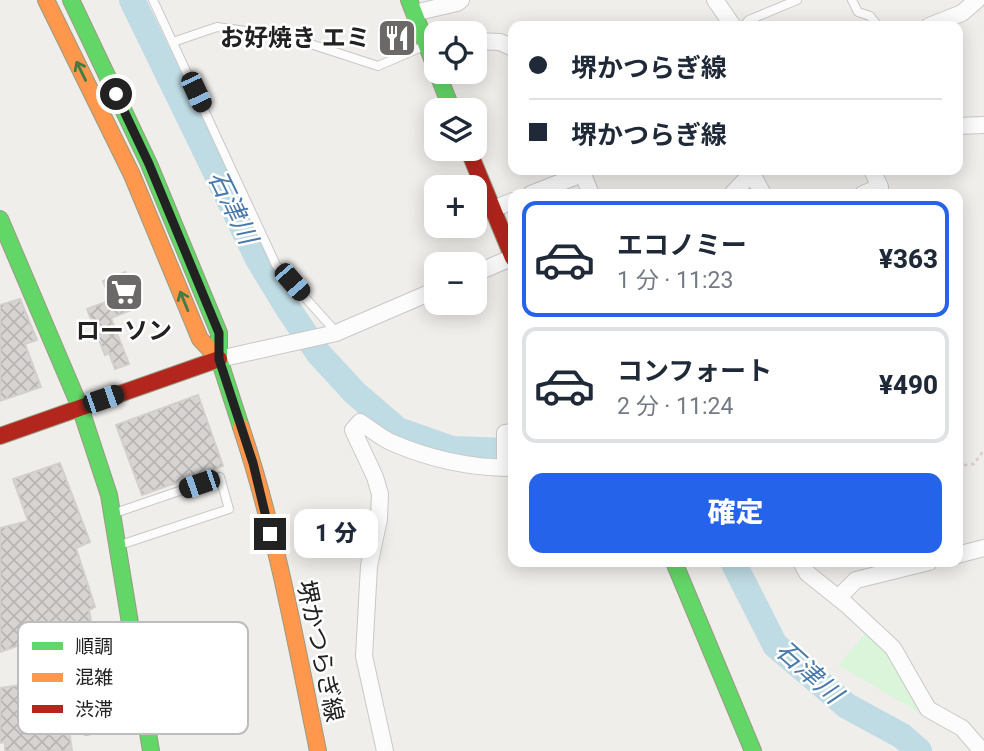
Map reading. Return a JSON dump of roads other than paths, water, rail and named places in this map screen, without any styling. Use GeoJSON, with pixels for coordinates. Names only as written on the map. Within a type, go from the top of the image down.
{"type":"FeatureCollection","features":[{"type":"Feature","properties":{"kind":"street","name":"堺かつらぎ線"},"geometry":{"type":"LineString","coordinates":[[46,0],[132,175],[200,339],[219,359]]}},
{"type":"Feature","properties":{"kind":"street","name":"堺かつらぎ線"},"geometry":{"type":"LineString","coordinates":[[71,0],[149,164],[219,333],[219,359],[253,463],[293,629],[318,751]]}},
{"type":"Feature","properties":{"kind":"street"},"geometry":{"type":"LineString","coordinates":[[424,30],[412,7],[457,3],[461,0]]}},
{"type":"Feature","properties":{"kind":"street"},"geometry":{"type":"LineString","coordinates":[[715,0],[730,21]]}},
{"type":"Feature","properties":{"kind":"street"},"geometry":{"type":"LineString","coordinates":[[942,21],[962,13],[977,0]]}},
{"type":"Feature","properties":{"kind":"street"},"geometry":{"type":"LineString","coordinates":[[487,42],[508,46]]}},
{"type":"Feature","properties":{"kind":"street"},"geometry":{"type":"LineString","coordinates":[[963,126],[984,124]]}},
{"type":"Feature","properties":{"kind":"street"},"geometry":{"type":"LineString","coordinates":[[473,161],[508,246]]}},
{"type":"Feature","properties":{"kind":"street"},"geometry":{"type":"LineString","coordinates":[[543,189],[575,175]]}},
{"type":"Feature","properties":{"kind":"street"},"geometry":{"type":"LineString","coordinates":[[736,189],[748,175]]}},
{"type":"Feature","properties":{"kind":"street"},"geometry":{"type":"LineString","coordinates":[[874,175],[880,187],[875,189]]}},
{"type":"Feature","properties":{"kind":"street"},"geometry":{"type":"LineString","coordinates":[[493,209],[508,203]]}},
{"type":"Feature","properties":{"kind":"street"},"geometry":{"type":"LineString","coordinates":[[0,219],[80,407],[109,495],[130,622]]}},
{"type":"Feature","properties":{"kind":"street"},"geometry":{"type":"LineString","coordinates":[[487,269],[508,260]]}},
{"type":"Feature","properties":{"kind":"street"},"geometry":{"type":"LineString","coordinates":[[0,436],[219,359],[331,333],[424,295]]}},
{"type":"Feature","properties":{"kind":"street"},"geometry":{"type":"LineString","coordinates":[[385,751],[364,656],[369,566],[379,519],[380,494],[353,430],[360,422],[392,443],[441,459],[471,466],[508,468]]}},
{"type":"Feature","properties":{"kind":"street"},"geometry":{"type":"LineString","coordinates":[[963,553],[984,548]]}},
{"type":"Feature","properties":{"kind":"street"},"geometry":{"type":"LineString","coordinates":[[676,567],[753,751]]}},
{"type":"Feature","properties":{"kind":"street"},"geometry":{"type":"LineString","coordinates":[[804,567],[807,573],[893,648],[928,709],[962,728],[982,751]]}},
{"type":"Feature","properties":{"kind":"street"},"geometry":{"type":"LineString","coordinates":[[838,598],[856,580],[909,567]]}},
{"type":"Feature","properties":{"kind":"lane"},"geometry":{"type":"LineString","coordinates":[[153,0],[276,265],[331,333]]}},
{"type":"Feature","properties":{"kind":"lane"},"geometry":{"type":"LineString","coordinates":[[748,21],[797,0]]}},
{"type":"Feature","properties":{"kind":"lane"},"geometry":{"type":"LineString","coordinates":[[852,0],[858,12],[870,16],[874,21]]}},
{"type":"Feature","properties":{"kind":"lane"},"geometry":{"type":"LineString","coordinates":[[173,42],[217,27],[289,37],[379,66],[424,47]]}},
{"type":"Feature","properties":{"kind":"lane"},"geometry":{"type":"LineString","coordinates":[[112,514],[220,477],[229,509],[117,546]]}},
{"type":"Feature","properties":{"kind":"waterway","name":"石津川"},"geometry":{"type":"LineString","coordinates":[[132,0],[258,259],[319,354],[355,393],[398,430],[452,449],[508,451]]}},
{"type":"Feature","properties":{"kind":"waterway","name":"石津川"},"geometry":{"type":"LineString","coordinates":[[736,567],[775,645],[847,706],[902,736],[919,751]]}},
{"type":"Feature","properties":{"kind":"place","name":"お好焼き エミ"},"geometry":{"type":"Point","coordinates":[397,38]}},
{"type":"Feature","properties":{"kind":"place","name":"ローソン"},"geometry":{"type":"Point","coordinates":[124,292]}}]}
